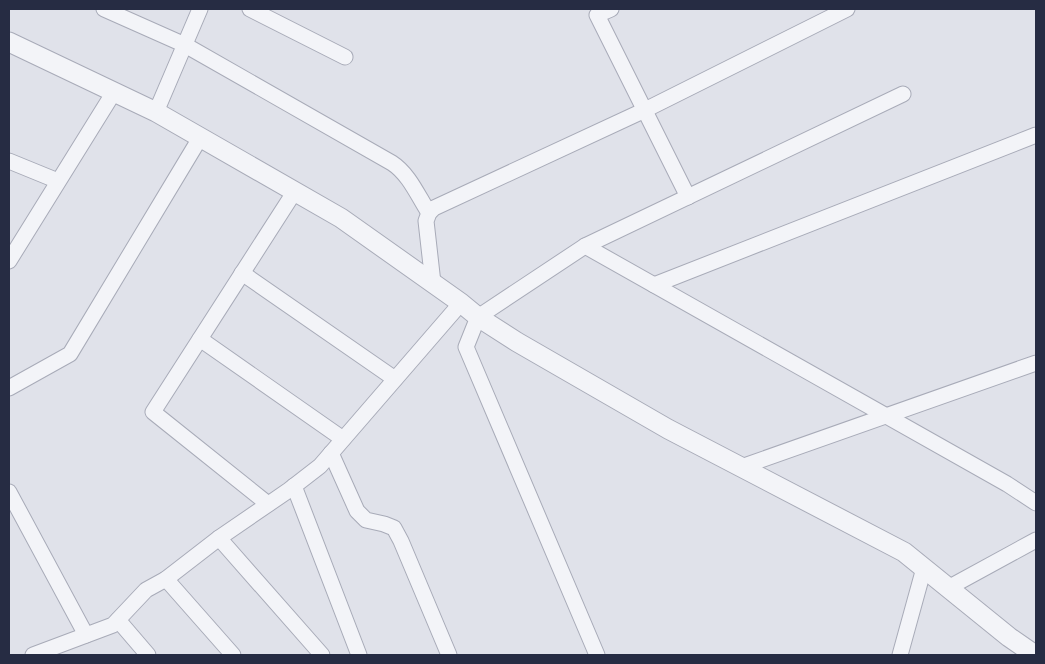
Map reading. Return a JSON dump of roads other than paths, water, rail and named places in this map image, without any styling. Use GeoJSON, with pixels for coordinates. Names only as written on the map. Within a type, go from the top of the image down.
{"type":"FeatureCollection","features":[{"type":"Feature","properties":{"kind":"street"},"geometry":{"type":"LineString","coordinates":[[104,9],[185,45],[392,162],[403,172],[429,213]]}},
{"type":"Feature","properties":{"kind":"street"},"geometry":{"type":"LineString","coordinates":[[156,112],[200,9]]}},
{"type":"Feature","properties":{"kind":"street"},"geometry":{"type":"LineString","coordinates":[[250,9],[345,57]]}},
{"type":"Feature","properties":{"kind":"street"},"geometry":{"type":"LineString","coordinates":[[611,9],[597,15],[688,197]]}},
{"type":"Feature","properties":{"kind":"street"},"geometry":{"type":"LineString","coordinates":[[433,283],[426,221],[429,213],[434,208],[645,110],[847,9]]}},
{"type":"Feature","properties":{"kind":"street"},"geometry":{"type":"LineString","coordinates":[[9,42],[156,112],[341,218],[478,317],[517,342],[668,429],[904,552],[1009,637],[1035,655]]}},
{"type":"Feature","properties":{"kind":"street"},"geometry":{"type":"LineString","coordinates":[[9,261],[114,92]]}},
{"type":"Feature","properties":{"kind":"street"},"geometry":{"type":"LineString","coordinates":[[597,655],[466,347],[478,317],[585,246],[903,94]]}},
{"type":"Feature","properties":{"kind":"street"},"geometry":{"type":"LineString","coordinates":[[654,285],[1036,135]]}},
{"type":"Feature","properties":{"kind":"street"},"geometry":{"type":"LineString","coordinates":[[9,388],[70,354],[200,138]]}},
{"type":"Feature","properties":{"kind":"street"},"geometry":{"type":"LineString","coordinates":[[9,161],[58,181]]}},
{"type":"Feature","properties":{"kind":"street"},"geometry":{"type":"LineString","coordinates":[[268,504],[153,412],[295,192]]}},
{"type":"Feature","properties":{"kind":"street"},"geometry":{"type":"LineString","coordinates":[[585,246],[1007,484],[1036,503]]}},
{"type":"Feature","properties":{"kind":"street"},"geometry":{"type":"LineString","coordinates":[[242,273],[395,379]]}},
{"type":"Feature","properties":{"kind":"street"},"geometry":{"type":"LineString","coordinates":[[33,655],[57,651],[86,635],[113,625],[146,590],[166,579],[219,538],[320,466],[461,303]]}},
{"type":"Feature","properties":{"kind":"street"},"geometry":{"type":"LineString","coordinates":[[200,339],[343,440]]}},
{"type":"Feature","properties":{"kind":"street"},"geometry":{"type":"LineString","coordinates":[[741,467],[1036,363]]}},
{"type":"Feature","properties":{"kind":"street"},"geometry":{"type":"LineString","coordinates":[[331,453],[357,511],[366,520],[394,528],[402,541],[449,655]]}},
{"type":"Feature","properties":{"kind":"street"},"geometry":{"type":"LineString","coordinates":[[294,486],[359,655]]}},
{"type":"Feature","properties":{"kind":"street"},"geometry":{"type":"LineString","coordinates":[[9,492],[86,635]]}},
{"type":"Feature","properties":{"kind":"street"},"geometry":{"type":"LineString","coordinates":[[219,538],[322,655]]}},
{"type":"Feature","properties":{"kind":"street"},"geometry":{"type":"LineString","coordinates":[[948,588],[1036,540]]}},
{"type":"Feature","properties":{"kind":"street"},"geometry":{"type":"LineString","coordinates":[[900,655],[924,568]]}},
{"type":"Feature","properties":{"kind":"street"},"geometry":{"type":"LineString","coordinates":[[166,579],[233,655]]}},
{"type":"Feature","properties":{"kind":"street"},"geometry":{"type":"LineString","coordinates":[[118,620],[148,655]]}}]}
